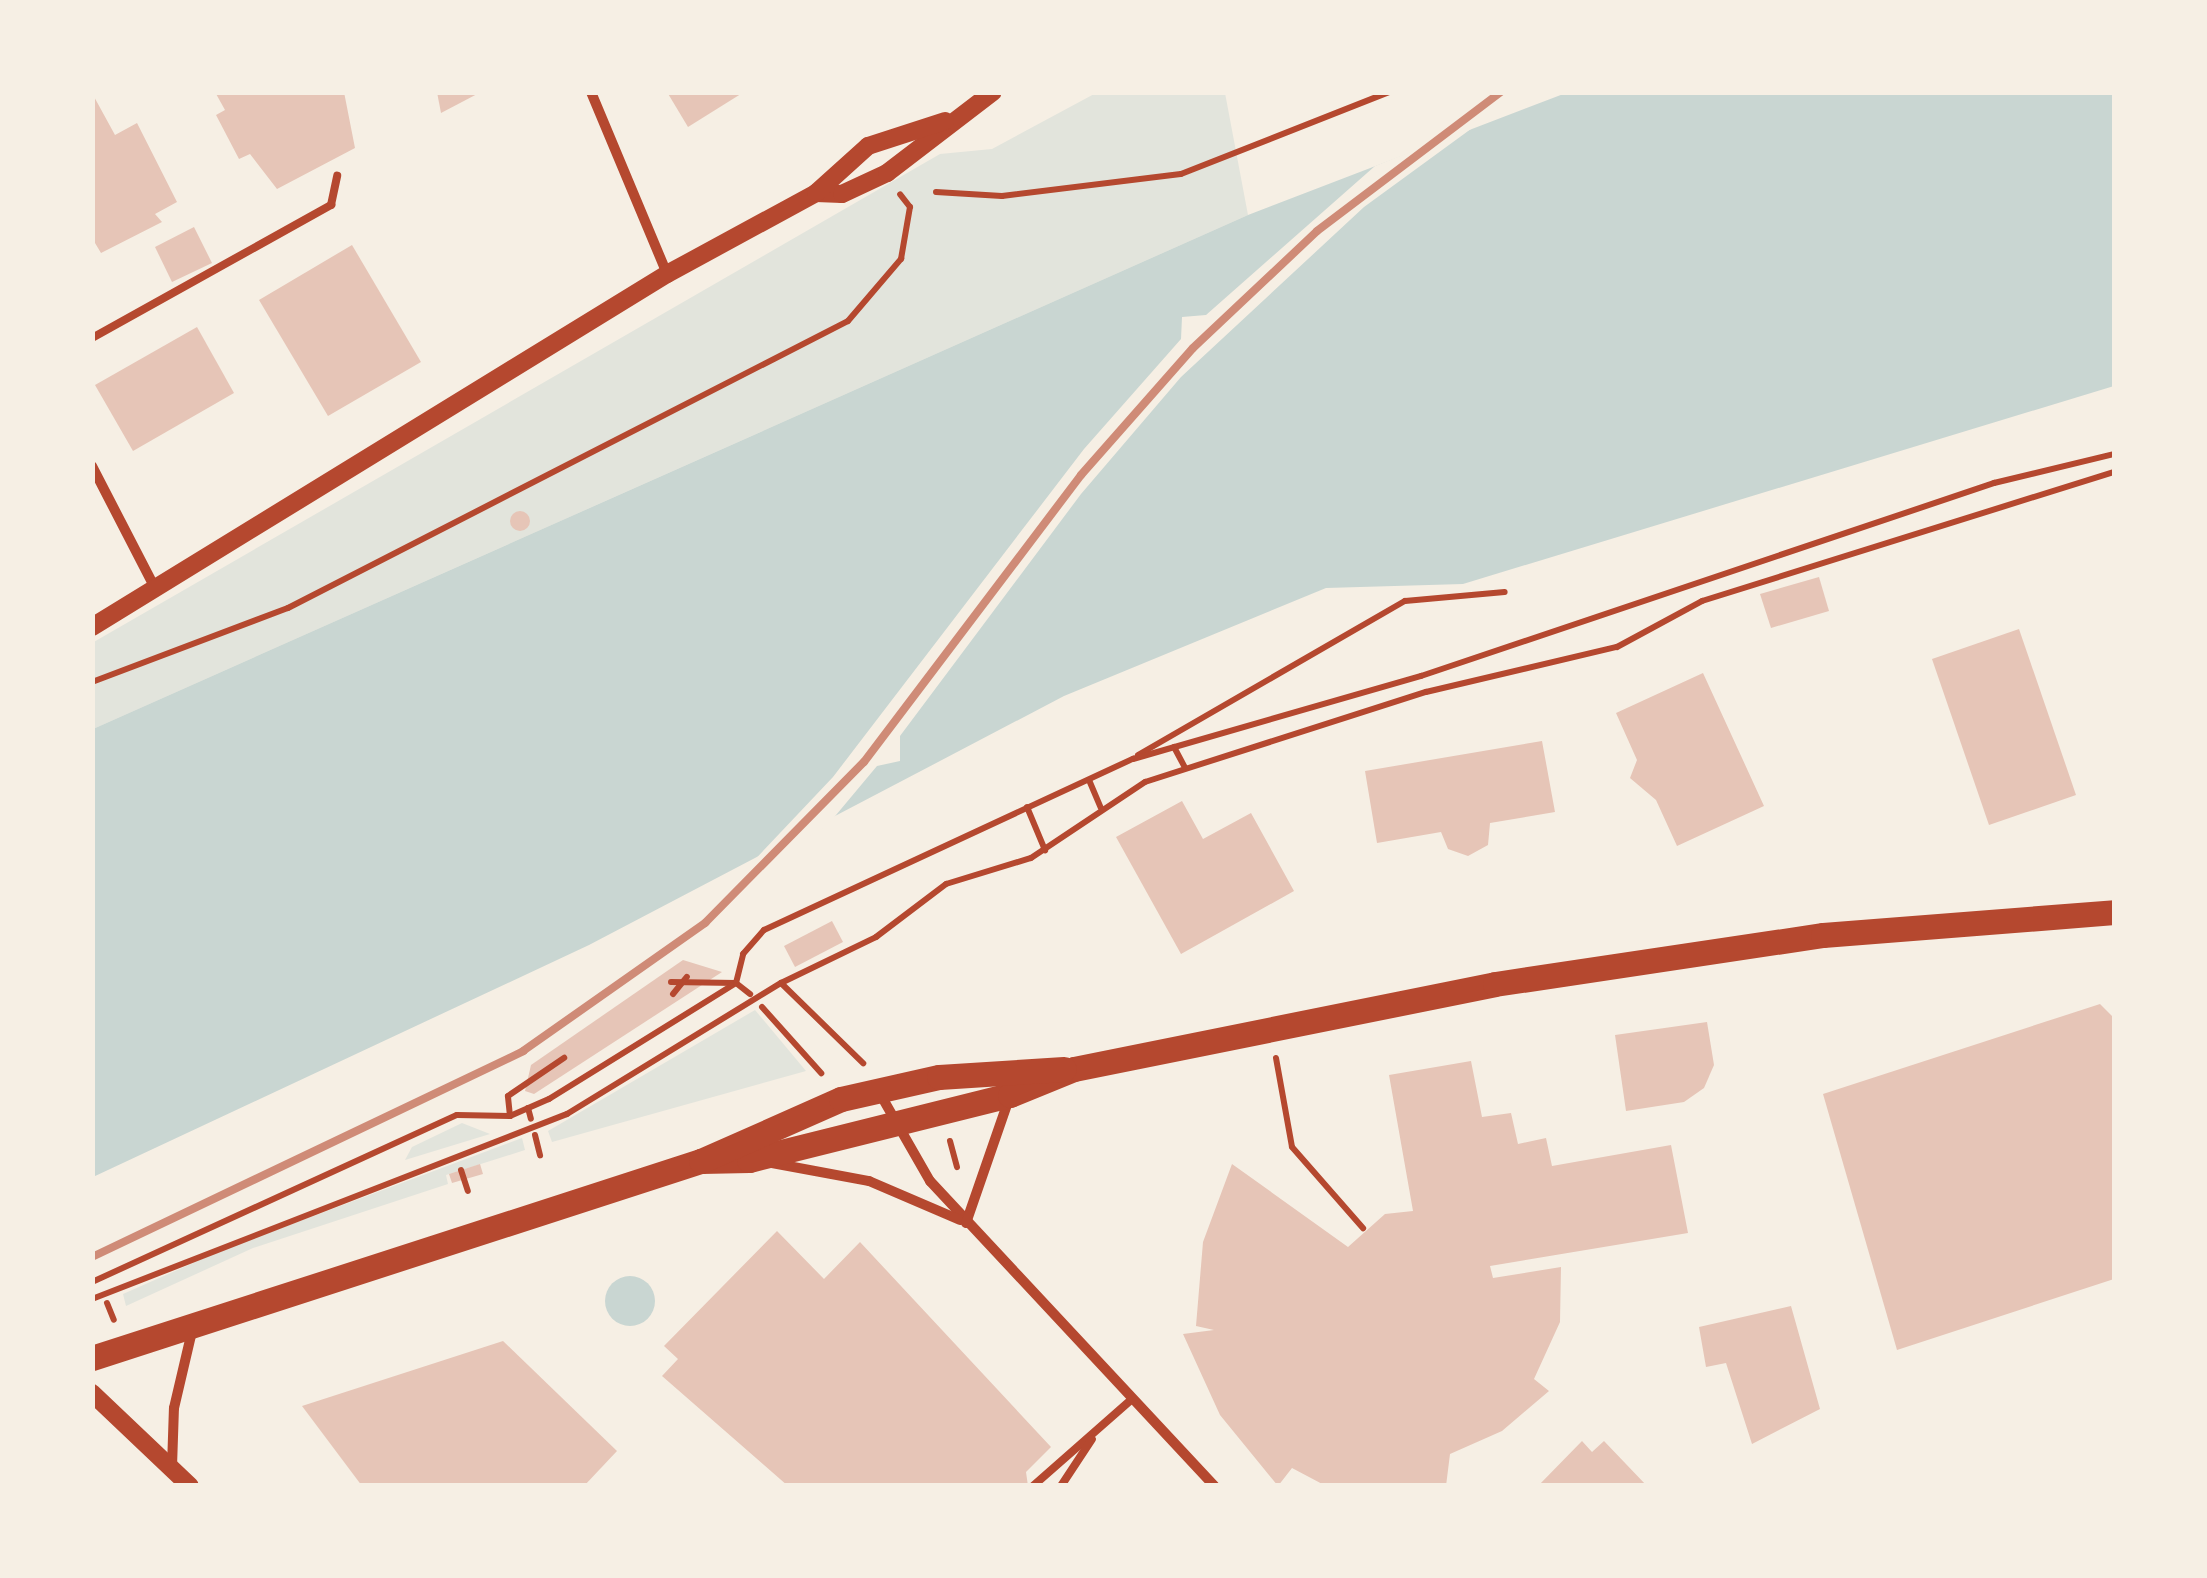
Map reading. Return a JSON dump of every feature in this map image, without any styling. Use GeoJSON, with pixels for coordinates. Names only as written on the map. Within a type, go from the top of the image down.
{"type":"FeatureCollection","features":[{"type":"Feature","properties":{"kind":"main road"},"geometry":{"type":"LineString","coordinates":[[92,1358],[701,1161],[874,1081],[1074,1069],[1514,981],[1823,935],[2114,912]]}},
{"type":"Feature","properties":{"kind":"main road"},"geometry":{"type":"LineString","coordinates":[[701,1161],[749,1160],[896,1124],[1010,1095],[1074,1069]]}},
{"type":"Feature","properties":{"kind":"street"},"geometry":{"type":"LineString","coordinates":[[591,92],[667,274]]}},
{"type":"Feature","properties":{"kind":"street"},"geometry":{"type":"LineString","coordinates":[[816,194],[842,194],[887,173],[945,121],[993,92]]}},
{"type":"Feature","properties":{"kind":"street"},"geometry":{"type":"LineString","coordinates":[[92,626],[667,274],[816,194],[868,146],[945,121]]}},
{"type":"Feature","properties":{"kind":"street"},"geometry":{"type":"LineString","coordinates":[[92,466],[156,590]]}},
{"type":"Feature","properties":{"kind":"street"},"geometry":{"type":"LineString","coordinates":[[874,1081],[896,1124],[966,1222],[1214,1486]]}},
{"type":"Feature","properties":{"kind":"street"},"geometry":{"type":"LineString","coordinates":[[966,1222],[1010,1095]]}},
{"type":"Feature","properties":{"kind":"street"},"geometry":{"type":"LineString","coordinates":[[749,1160],[869,1181],[966,1222]]}},
{"type":"Feature","properties":{"kind":"street"},"geometry":{"type":"LineString","coordinates":[[172,1468],[174,1408],[194,1324]]}},
{"type":"Feature","properties":{"kind":"street"},"geometry":{"type":"LineString","coordinates":[[92,1393],[190,1486]]}},
{"type":"Feature","properties":{"kind":"lane"},"geometry":{"type":"LineString","coordinates":[[92,338],[331,205],[337,176]]}},
{"type":"Feature","properties":{"kind":"lane"},"geometry":{"type":"LineString","coordinates":[[1033,1486],[1132,1398]]}},
{"type":"Feature","properties":{"kind":"lane"},"geometry":{"type":"LineString","coordinates":[[1062,1486],[1097,1431]]}},
{"type":"Feature","properties":{"kind":"path"},"geometry":{"type":"LineString","coordinates":[[936,192],[1002,196],[1181,174],[1389,92]]}},
{"type":"Feature","properties":{"kind":"path"},"geometry":{"type":"LineString","coordinates":[[92,682],[288,608],[848,321],[901,259],[910,207]]}},
{"type":"Feature","properties":{"kind":"path"},"geometry":{"type":"LineString","coordinates":[[1133,759],[1420,676],[1994,484],[2114,454]]}},
{"type":"Feature","properties":{"kind":"path"},"geometry":{"type":"LineString","coordinates":[[92,1298],[567,1114],[782,983],[876,938],[946,884],[1045,850],[1101,808],[1185,768],[1426,692],[1618,648],[1702,600],[2114,472]]}},
{"type":"Feature","properties":{"kind":"path"},"geometry":{"type":"LineString","coordinates":[[97,1283],[458,1114],[510,1116],[528,1108],[736,983],[743,954],[764,930],[1133,759],[1405,601],[1505,592]]}},
{"type":"Feature","properties":{"kind":"path"},"geometry":{"type":"LineString","coordinates":[[1174,747],[1185,768]]}},
{"type":"Feature","properties":{"kind":"path"},"geometry":{"type":"LineString","coordinates":[[1089,780],[1101,808]]}},
{"type":"Feature","properties":{"kind":"path"},"geometry":{"type":"LineString","coordinates":[[1027,807],[1045,850]]}},
{"type":"Feature","properties":{"kind":"path"},"geometry":{"type":"LineString","coordinates":[[673,994],[690,981],[684,972],[671,982],[683,976],[701,978],[736,983],[750,994]]}},
{"type":"Feature","properties":{"kind":"path"},"geometry":{"type":"LineString","coordinates":[[782,983],[874,1081]]}},
{"type":"Feature","properties":{"kind":"path"},"geometry":{"type":"LineString","coordinates":[[762,1007],[814,1064]]}},
{"type":"Feature","properties":{"kind":"path"},"geometry":{"type":"LineString","coordinates":[[510,1116],[508,1096],[564,1058]]}},
{"type":"Feature","properties":{"kind":"path"},"geometry":{"type":"LineString","coordinates":[[1278,1072],[1292,1148],[1364,1228]]}},
{"type":"Feature","properties":{"kind":"path"},"geometry":{"type":"LineString","coordinates":[[528,1108],[531,1119]]}},
{"type":"Feature","properties":{"kind":"path"},"geometry":{"type":"LineString","coordinates":[[535,1135],[540,1155]]}},
{"type":"Feature","properties":{"kind":"path"},"geometry":{"type":"LineString","coordinates":[[461,1170],[468,1191]]}},
{"type":"Feature","properties":{"kind":"path"},"geometry":{"type":"LineString","coordinates":[[107,1302],[112,1316]]}},
{"type":"Feature","properties":{"kind":"shaded area"},"geometry":{"type":"Polygon","coordinates":[[[1096,93],[1225,93],[1248,215],[93,729],[92,643],[940,154],[992,149],[1096,93]]]}},
{"type":"Feature","properties":{"kind":"shaded area"},"geometry":{"type":"Polygon","coordinates":[[[1566,93],[2114,93],[2114,386],[1463,584],[1326,588],[1064,696],[589,945],[93,1177],[93,729],[1248,215],[1566,93]]]}},
{"type":"Feature","properties":{"kind":"shaded area"},"geometry":{"type":"Polygon","coordinates":[[[755,1010],[806,1071],[552,1142],[548,1131],[755,1010]]]}},
{"type":"Feature","properties":{"kind":"shaded area"},"geometry":{"type":"Polygon","coordinates":[[[462,1123],[490,1134],[405,1160],[412,1147],[462,1123]]]}},
{"type":"Feature","properties":{"kind":"shaded area"},"geometry":{"type":"Polygon","coordinates":[[[522,1138],[525,1150],[446,1175],[448,1184],[253,1248],[126,1306],[123,1294],[225,1249],[522,1138]]]}},
{"type":"Feature","properties":{"kind":"shaded area"},"geometry":{"type":"Polygon","coordinates":[[[630,1276],[648,1283],[655,1301],[648,1319],[630,1326],[612,1319],[605,1301],[612,1283],[630,1276]]]}},
{"type":"Feature","properties":{"kind":"pier"},"geometry":{"type":"Polygon","coordinates":[[[1475,126],[1364,207],[1181,377],[1081,494],[900,736],[900,761],[877,766],[826,827],[746,869],[833,777],[1084,449],[1181,339],[1182,317],[1206,315],[1375,166],[1475,126]]]}},
{"type":"Feature","properties":{"kind":"building"},"geometry":{"type":"Polygon","coordinates":[[[215,92],[344,92],[355,148],[277,189],[250,154],[239,159],[216,115],[225,110],[215,92]]]}},
{"type":"Feature","properties":{"kind":"building"},"geometry":{"type":"Polygon","coordinates":[[[437,92],[481,92],[441,113],[437,92]]]}},
{"type":"Feature","properties":{"kind":"building"},"geometry":{"type":"Polygon","coordinates":[[[667,92],[744,92],[688,127],[667,92]]]}},
{"type":"Feature","properties":{"kind":"building"},"geometry":{"type":"Polygon","coordinates":[[[92,93],[115,135],[137,123],[177,202],[155,214],[162,222],[101,253],[92,238],[92,93]]]}},
{"type":"Feature","properties":{"kind":"building"},"geometry":{"type":"Polygon","coordinates":[[[194,227],[212,263],[172,282],[155,247],[194,227]]]}},
{"type":"Feature","properties":{"kind":"building"},"geometry":{"type":"Polygon","coordinates":[[[352,245],[421,362],[328,416],[259,300],[352,245]]]}},
{"type":"Feature","properties":{"kind":"building"},"geometry":{"type":"Polygon","coordinates":[[[197,327],[234,393],[133,451],[95,385],[197,327]]]}},
{"type":"Feature","properties":{"kind":"building"},"geometry":{"type":"Polygon","coordinates":[[[516,511],[524,511],[530,521],[524,531],[516,531],[510,525],[510,517],[516,511]]]}},
{"type":"Feature","properties":{"kind":"building"},"geometry":{"type":"Polygon","coordinates":[[[1819,577],[1829,611],[1771,628],[1760,594],[1819,577]]]}},
{"type":"Feature","properties":{"kind":"building"},"geometry":{"type":"Polygon","coordinates":[[[2019,629],[2076,795],[1989,825],[1932,659],[2019,629]]]}},
{"type":"Feature","properties":{"kind":"building"},"geometry":{"type":"Polygon","coordinates":[[[1703,673],[1764,806],[1677,846],[1656,800],[1630,778],[1637,760],[1616,713],[1703,673]]]}},
{"type":"Feature","properties":{"kind":"building"},"geometry":{"type":"Polygon","coordinates":[[[1542,741],[1555,812],[1490,823],[1488,845],[1468,856],[1448,849],[1441,832],[1377,843],[1365,771],[1542,741]]]}},
{"type":"Feature","properties":{"kind":"building"},"geometry":{"type":"Polygon","coordinates":[[[1182,801],[1203,839],[1251,813],[1294,891],[1181,954],[1116,837],[1182,801]]]}},
{"type":"Feature","properties":{"kind":"building"},"geometry":{"type":"Polygon","coordinates":[[[832,921],[843,942],[795,967],[784,946],[832,921]]]}},
{"type":"Feature","properties":{"kind":"building"},"geometry":{"type":"Polygon","coordinates":[[[683,960],[722,972],[534,1094],[525,1091],[531,1065],[683,960]]]}},
{"type":"Feature","properties":{"kind":"building"},"geometry":{"type":"Polygon","coordinates":[[[2100,1004],[2114,1018],[2114,1279],[1897,1350],[1823,1094],[2100,1004]]]}},
{"type":"Feature","properties":{"kind":"building"},"geometry":{"type":"Polygon","coordinates":[[[1707,1022],[1714,1065],[1704,1088],[1684,1102],[1626,1111],[1615,1035],[1707,1022]]]}},
{"type":"Feature","properties":{"kind":"building"},"geometry":{"type":"Polygon","coordinates":[[[1471,1061],[1482,1117],[1511,1113],[1518,1144],[1546,1138],[1552,1166],[1671,1145],[1688,1233],[1490,1266],[1493,1278],[1561,1267],[1560,1322],[1534,1379],[1549,1391],[1502,1431],[1450,1454],[1446,1486],[1326,1486],[1292,1468],[1278,1486],[1220,1415],[1183,1334],[1214,1330],[1196,1326],[1203,1242],[1232,1164],[1348,1247],[1385,1214],[1413,1211],[1389,1075],[1471,1061]]]}},
{"type":"Feature","properties":{"kind":"building"},"geometry":{"type":"Polygon","coordinates":[[[480,1164],[483,1174],[452,1183],[449,1174],[480,1164]]]}},
{"type":"Feature","properties":{"kind":"building"},"geometry":{"type":"Polygon","coordinates":[[[777,1231],[824,1279],[860,1242],[1051,1447],[1026,1472],[1028,1486],[788,1486],[662,1376],[678,1359],[664,1346],[777,1231]]]}},
{"type":"Feature","properties":{"kind":"building"},"geometry":{"type":"Polygon","coordinates":[[[1791,1306],[1820,1409],[1752,1444],[1726,1363],[1706,1367],[1699,1327],[1791,1306]]]}},
{"type":"Feature","properties":{"kind":"building"},"geometry":{"type":"Polygon","coordinates":[[[503,1341],[617,1451],[584,1486],[362,1486],[302,1406],[503,1341]]]}},
{"type":"Feature","properties":{"kind":"building"},"geometry":{"type":"Polygon","coordinates":[[[1582,1441],[1592,1452],[1604,1441],[1647,1486],[1538,1486],[1582,1441]]]}},
{"type":"Feature","properties":{"kind":"railway"},"geometry":{"type":"LineString","coordinates":[[92,1257],[523,1051],[705,923],[864,762],[1081,475],[1193,348],[1317,231],[1501,92]]}}]}
